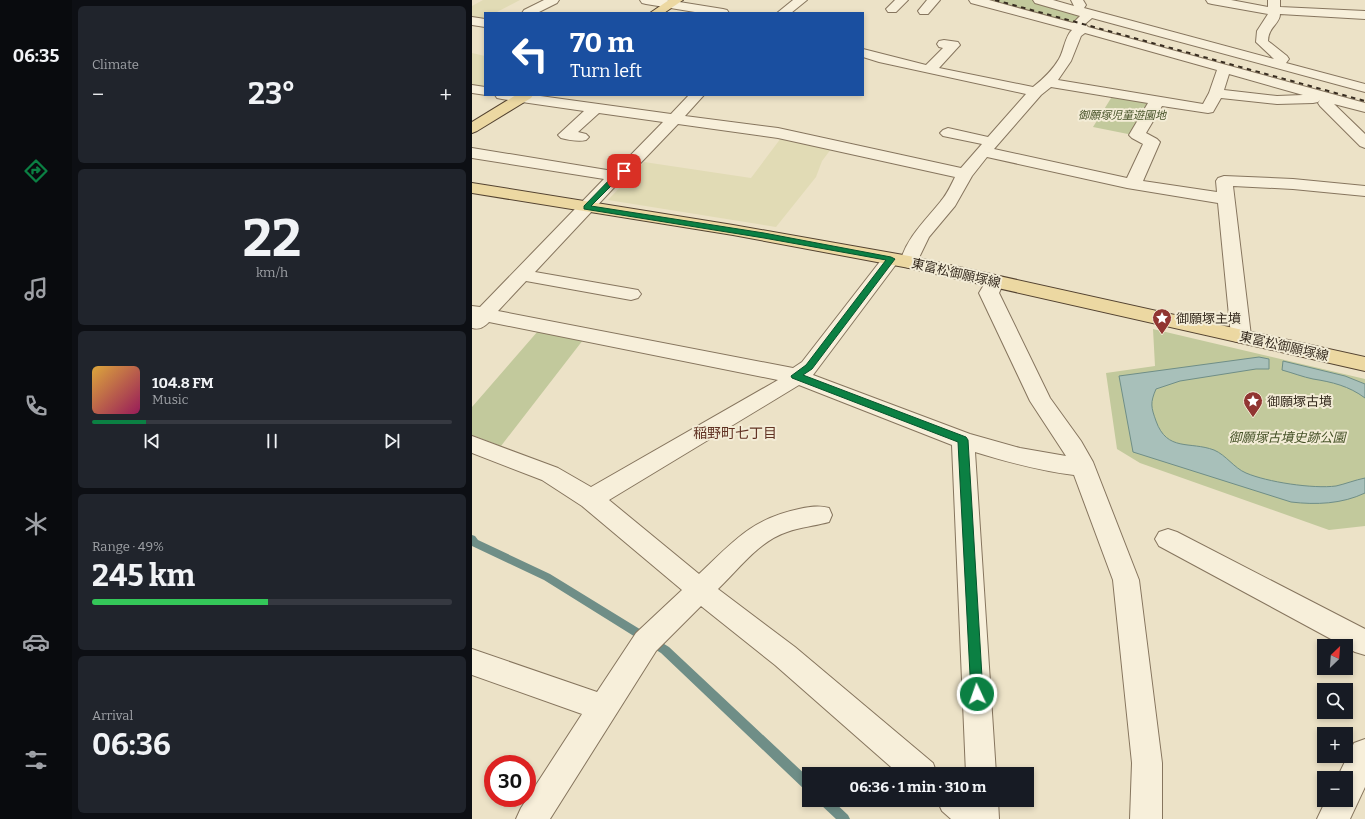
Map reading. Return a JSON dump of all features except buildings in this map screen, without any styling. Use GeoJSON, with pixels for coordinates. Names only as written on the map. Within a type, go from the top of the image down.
{"type":"FeatureCollection","features":[{"type":"Feature","properties":{"kind":"main road"},"geometry":{"type":"LineString","coordinates":[[658,12],[674,2]]}},
{"type":"Feature","properties":{"kind":"main road"},"geometry":{"type":"LineString","coordinates":[[472,128],[524,96]]}},
{"type":"Feature","properties":{"kind":"main road","name":"東富松御願塚線"},"geometry":{"type":"LineString","coordinates":[[472,188],[764,236],[900,261],[1365,364]]}},
{"type":"Feature","properties":{"kind":"street"},"geometry":{"type":"LineString","coordinates":[[530,12],[553,0]]}},
{"type":"Feature","properties":{"kind":"street"},"geometry":{"type":"LineString","coordinates":[[646,0],[674,2],[719,12]]}},
{"type":"Feature","properties":{"kind":"street"},"geometry":{"type":"LineString","coordinates":[[892,9],[902,0]]}},
{"type":"Feature","properties":{"kind":"street"},"geometry":{"type":"LineString","coordinates":[[924,11],[934,0]]}},
{"type":"Feature","properties":{"kind":"street"},"geometry":{"type":"LineString","coordinates":[[975,0],[1175,54],[1365,108]]}},
{"type":"Feature","properties":{"kind":"street"},"geometry":{"type":"LineString","coordinates":[[1039,0],[1077,5],[1192,40],[1365,88]]}},
{"type":"Feature","properties":{"kind":"street"},"geometry":{"type":"LineString","coordinates":[[1212,0],[1365,15]]}},
{"type":"Feature","properties":{"kind":"street"},"geometry":{"type":"LineString","coordinates":[[1077,5],[1088,15],[1078,24],[1084,29]]}},
{"type":"Feature","properties":{"kind":"street"},"geometry":{"type":"LineString","coordinates":[[786,11],[802,6]]}},
{"type":"Feature","properties":{"kind":"street"},"geometry":{"type":"LineString","coordinates":[[1274,7],[1274,18],[1263,30],[1261,36],[1262,42],[1282,59],[1278,64]]}},
{"type":"Feature","properties":{"kind":"street"},"geometry":{"type":"LineString","coordinates":[[472,21],[484,23]]}},
{"type":"Feature","properties":{"kind":"street"},"geometry":{"type":"LineString","coordinates":[[591,499],[785,385],[809,367],[900,261],[912,251],[921,235],[948,202],[965,174],[1012,118],[1018,114],[1035,92],[1048,82],[1065,62],[1075,34],[1084,29]]}},
{"type":"Feature","properties":{"kind":"street"},"geometry":{"type":"LineString","coordinates":[[1175,54],[1192,40]]}},
{"type":"Feature","properties":{"kind":"street"},"geometry":{"type":"LineString","coordinates":[[930,69],[953,45]]}},
{"type":"Feature","properties":{"kind":"street"},"geometry":{"type":"LineString","coordinates":[[864,53],[883,60],[1035,92]]}},
{"type":"Feature","properties":{"kind":"street"},"geometry":{"type":"LineString","coordinates":[[1276,82],[1285,69],[1278,64]]}},
{"type":"Feature","properties":{"kind":"street"},"geometry":{"type":"LineString","coordinates":[[1048,82],[1208,109],[1216,93],[1224,68]]}},
{"type":"Feature","properties":{"kind":"street"},"geometry":{"type":"LineString","coordinates":[[472,88],[484,91]]}},
{"type":"Feature","properties":{"kind":"street"},"geometry":{"type":"LineString","coordinates":[[1216,93],[1277,100],[1312,100],[1324,96]]}},
{"type":"Feature","properties":{"kind":"street"},"geometry":{"type":"LineString","coordinates":[[524,96],[596,108],[778,133],[965,174]]}},
{"type":"Feature","properties":{"kind":"street"},"geometry":{"type":"LineString","coordinates":[[476,318],[523,275],[586,207],[616,176],[624,171],[696,96]]}},
{"type":"Feature","properties":{"kind":"street"},"geometry":{"type":"LineString","coordinates":[[1324,96],[1325,103],[1365,143]]}},
{"type":"Feature","properties":{"kind":"street"},"geometry":{"type":"LineString","coordinates":[[1133,184],[1152,142],[1137,135],[1157,101]]}},
{"type":"Feature","properties":{"kind":"street"},"geometry":{"type":"LineString","coordinates":[[581,137],[566,135],[596,108]]}},
{"type":"Feature","properties":{"kind":"street"},"geometry":{"type":"LineString","coordinates":[[948,133],[988,147],[1133,184],[1226,199]]}},
{"type":"Feature","properties":{"kind":"street"},"geometry":{"type":"LineString","coordinates":[[472,153],[616,176]]}},
{"type":"Feature","properties":{"kind":"street"},"geometry":{"type":"LineString","coordinates":[[1241,336],[1224,181],[1294,184],[1365,191]]}},
{"type":"Feature","properties":{"kind":"street"},"geometry":{"type":"LineString","coordinates":[[523,275],[630,294]]}},
{"type":"Feature","properties":{"kind":"street"},"geometry":{"type":"LineString","coordinates":[[995,282],[989,293],[1041,401],[1073,447],[1083,467],[1126,580],[1147,764],[1146,819]]}},
{"type":"Feature","properties":{"kind":"street"},"geometry":{"type":"LineString","coordinates":[[476,318],[796,376],[963,440],[1020,457],[1048,463],[1083,467]]}},
{"type":"Feature","properties":{"kind":"street"},"geometry":{"type":"LineString","coordinates":[[963,440],[981,767]]}},
{"type":"Feature","properties":{"kind":"street"},"geometry":{"type":"LineString","coordinates":[[472,444],[550,474],[591,499],[700,590],[785,656],[914,767]]}},
{"type":"Feature","properties":{"kind":"street"},"geometry":{"type":"LineString","coordinates":[[532,819],[646,642],[765,530],[790,520],[820,515]]}},
{"type":"Feature","properties":{"kind":"street"},"geometry":{"type":"LineString","coordinates":[[1168,539],[1336,627],[1365,644]]}},
{"type":"Feature","properties":{"kind":"street"},"geometry":{"type":"LineString","coordinates":[[472,662],[603,708]]}},
{"type":"Feature","properties":{"kind":"street"},"geometry":{"type":"LineString","coordinates":[[1353,779],[1365,754]]}},
{"type":"Feature","properties":{"kind":"street"},"geometry":{"type":"LineString","coordinates":[[961,807],[975,819]]}},
{"type":"Feature","properties":{"kind":"street"},"geometry":{"type":"LineString","coordinates":[[982,807],[983,819]]}},
{"type":"Feature","properties":{"kind":"street"},"geometry":{"type":"LineString","coordinates":[[1333,819],[1339,807]]}},
{"type":"Feature","properties":{"kind":"shaded area"},"geometry":{"type":"Polygon","coordinates":[[[483,0],[520,0],[497,12],[484,12],[484,18],[480,20],[472,19],[472,6],[483,0]]]}},
{"type":"Feature","properties":{"kind":"shaded area"},"geometry":{"type":"Polygon","coordinates":[[[472,53],[484,56],[484,87],[472,84],[472,53]]]}},
{"type":"Feature","properties":{"kind":"shaded area"},"geometry":{"type":"Polygon","coordinates":[[[781,138],[831,149],[822,161],[816,177],[776,227],[608,200],[644,162],[751,178],[781,138]]]}},
{"type":"Feature","properties":{"kind":"green space"},"geometry":{"type":"Polygon","coordinates":[[[982,0],[1035,0],[1086,15],[1074,25],[982,0]]]}},
{"type":"Feature","properties":{"kind":"green space","name":"御願塚児童遊園地"},"geometry":{"type":"Polygon","coordinates":[[[1113,95],[1150,101],[1133,135],[1093,127],[1113,95]]]}},
{"type":"Feature","properties":{"kind":"green space","name":"御願塚古墳史跡公園"},"geometry":{"type":"Polygon","coordinates":[[[1153,329],[1365,379],[1365,526],[1329,530],[1140,463],[1117,449],[1106,373],[1155,366],[1153,329]]]}},
{"type":"Feature","properties":{"kind":"green space"},"geometry":{"type":"Polygon","coordinates":[[[538,331],[583,340],[501,446],[472,435],[472,407],[538,331]]]}},
{"type":"Feature","properties":{"kind":"water"},"geometry":{"type":"Polygon","coordinates":[[[1259,357],[1269,359],[1269,369],[1256,369],[1180,381],[1156,389],[1152,402],[1152,408],[1161,431],[1166,437],[1180,444],[1205,447],[1214,450],[1242,471],[1255,476],[1303,486],[1326,487],[1336,486],[1365,478],[1365,493],[1356,497],[1329,503],[1291,502],[1133,452],[1119,376],[1259,357]]]}},
{"type":"Feature","properties":{"kind":"water"},"geometry":{"type":"Polygon","coordinates":[[[1283,361],[1345,376],[1365,384],[1365,398],[1353,390],[1340,385],[1282,370],[1283,361]]]}},
{"type":"Feature","properties":{"kind":"waterway"},"geometry":{"type":"LineString","coordinates":[[472,539],[475,543],[547,577],[665,650],[802,779]]}},
{"type":"Feature","properties":{"kind":"waterway"},"geometry":{"type":"LineString","coordinates":[[831,807],[844,819]]}},
{"type":"Feature","properties":{"kind":"railway"},"geometry":{"type":"LineString","coordinates":[[995,0],[1365,101]]}},
{"type":"Feature","properties":{"kind":"place","name":"御願塚主墳"},"geometry":{"type":"Point","coordinates":[1162,335]}},
{"type":"Feature","properties":{"kind":"place","name":"御願塚古墳"},"geometry":{"type":"Point","coordinates":[1253,418]}},
{"type":"Feature","properties":{"kind":"district","name":"稲野町七丁目"},"geometry":{"type":"Point","coordinates":[735,433]}},
{"type":"Feature","properties":{"kind":"route"},"geometry":{"type":"LineString","coordinates":[[624,171],[616,176],[586,207],[764,236],[891,259],[809,367],[796,376],[963,440],[977,694]]}}]}
